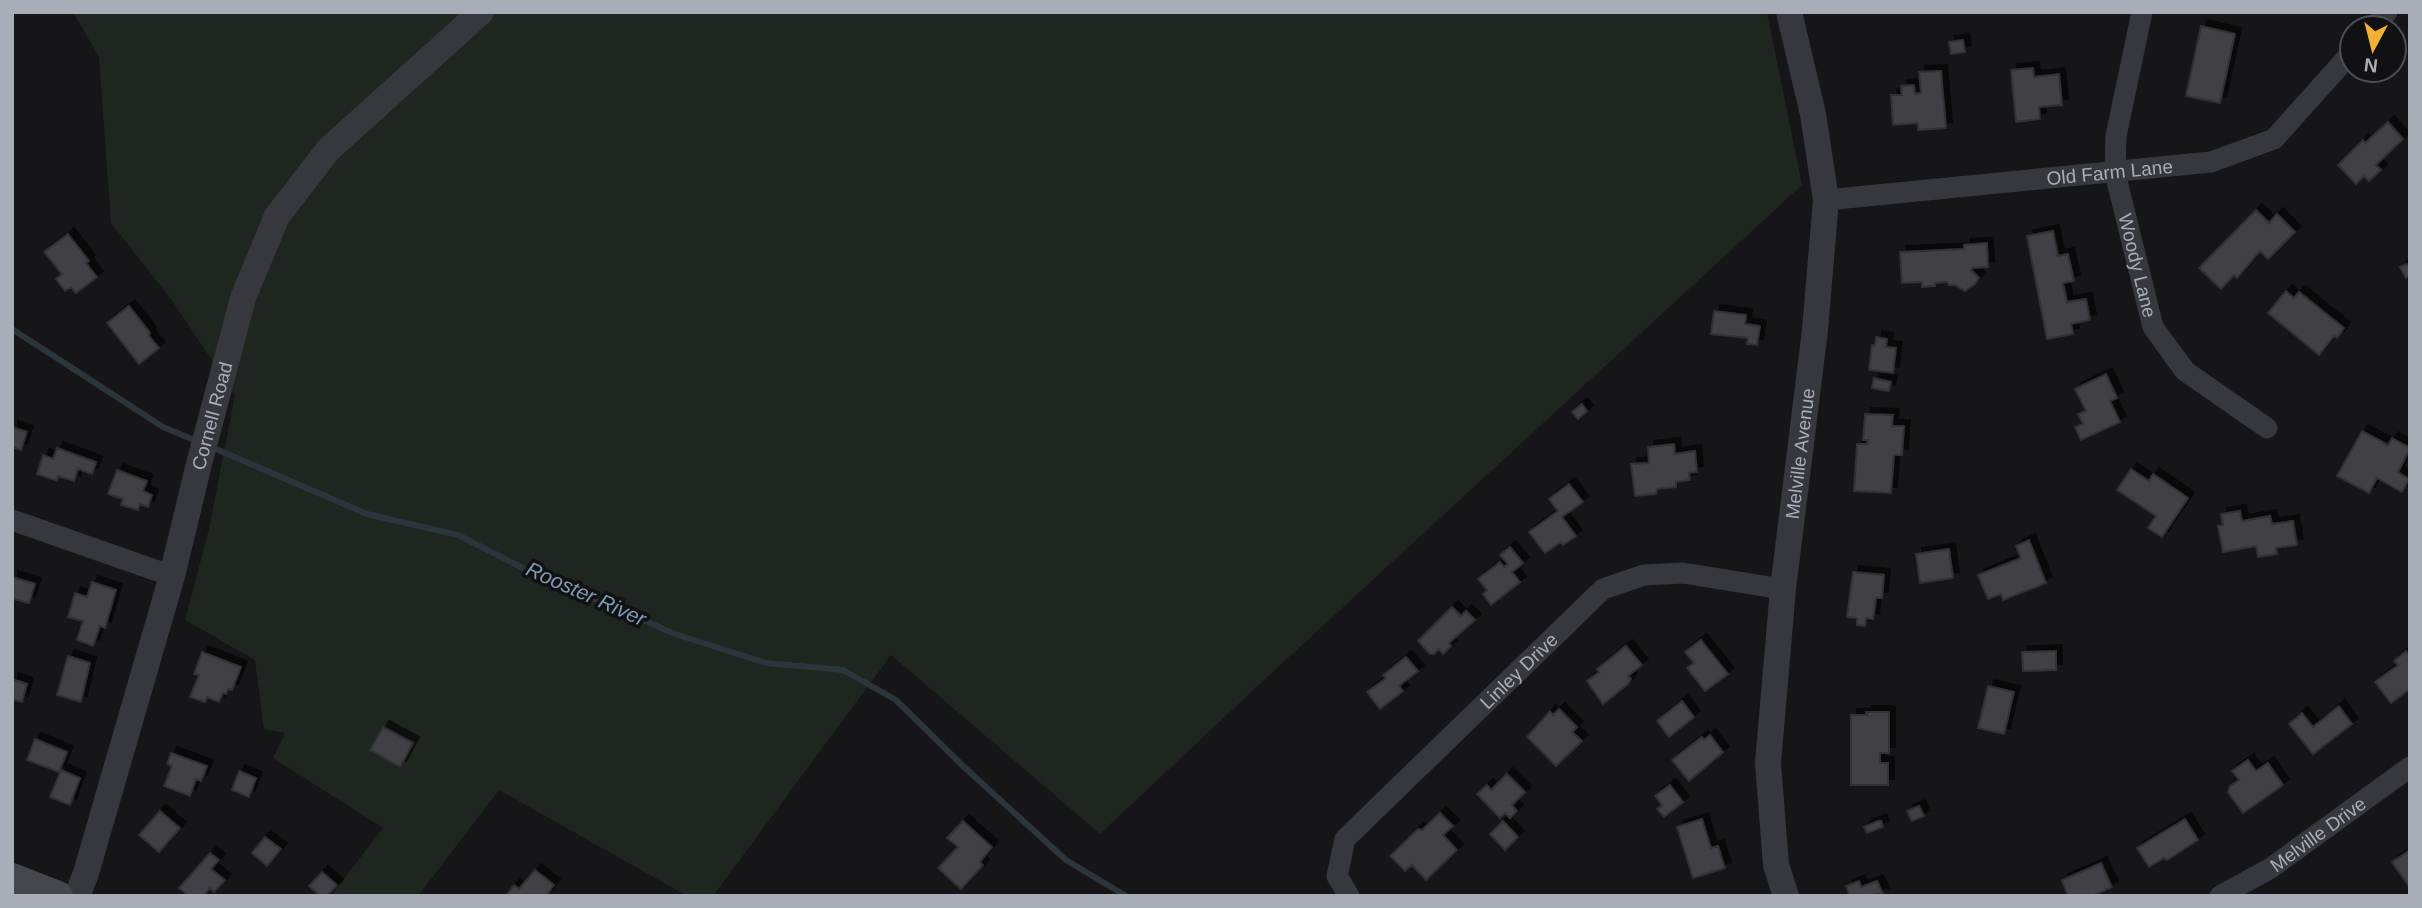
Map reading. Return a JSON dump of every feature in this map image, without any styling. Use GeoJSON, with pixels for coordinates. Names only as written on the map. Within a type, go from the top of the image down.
{"type":"FeatureCollection","features":[{"type":"Feature","properties":{"kind":"main road"},"geometry":{"type":"LineString","coordinates":[[12,878],[58,896]]}},
{"type":"Feature","properties":{"kind":"street","name":"Cornell Road"},"geometry":{"type":"LineString","coordinates":[[77,896],[172,576],[243,299],[277,215],[328,149],[481,12]]}},
{"type":"Feature","properties":{"kind":"street","name":"Melville Avenue"},"geometry":{"type":"LineString","coordinates":[[1786,896],[1776,865],[1768,763],[1783,589],[1815,330],[1826,200],[1813,114],[1789,12]]}},
{"type":"Feature","properties":{"kind":"street","name":"Woody Lane"},"geometry":{"type":"LineString","coordinates":[[2142,12],[2116,136],[2115,173],[2153,327],[2185,371],[2267,428]]}},
{"type":"Feature","properties":{"kind":"street","name":"Old Farm Lane"},"geometry":{"type":"LineString","coordinates":[[1826,200],[2211,162],[2274,139],[2338,68]]}},
{"type":"Feature","properties":{"kind":"street"},"geometry":{"type":"LineString","coordinates":[[12,520],[172,576]]}},
{"type":"Feature","properties":{"kind":"street","name":"Linley Drive"},"geometry":{"type":"LineString","coordinates":[[1349,896],[1337,876],[1345,839],[1603,589],[1644,575],[1683,573],[1783,589]]}},
{"type":"Feature","properties":{"kind":"street","name":"Melville Drive"},"geometry":{"type":"LineString","coordinates":[[2220,896],[2272,868],[2410,767]]}},
{"type":"Feature","properties":{"kind":"shaded area"},"geometry":{"type":"Polygon","coordinates":[[[73,12],[1767,12],[1802,185],[1100,834],[891,655],[713,896],[687,896],[499,790],[418,896],[336,896],[333,893],[383,828],[273,758],[285,733],[264,729],[255,660],[185,620],[209,529],[235,395],[171,299],[111,223],[99,57],[73,12]]]}},
{"type":"Feature","properties":{"kind":"building"},"geometry":{"type":"Polygon","coordinates":[[[2201,26],[2235,34],[2220,103],[2186,96],[2201,26]]]}},
{"type":"Feature","properties":{"kind":"building"},"geometry":{"type":"Polygon","coordinates":[[[1963,40],[1965,52],[1951,54],[1949,42],[1963,40]]]}},
{"type":"Feature","properties":{"kind":"building"},"geometry":{"type":"Polygon","coordinates":[[[2033,68],[2034,77],[2059,74],[2062,105],[2039,107],[2040,119],[2016,122],[2011,70],[2033,68]]]}},
{"type":"Feature","properties":{"kind":"building"},"geometry":{"type":"Polygon","coordinates":[[[1941,71],[1946,128],[1918,130],[1918,123],[1893,125],[1891,95],[1902,95],[1901,86],[1914,85],[1915,94],[1921,93],[1919,72],[1941,71]]]}},
{"type":"Feature","properties":{"kind":"building"},"geometry":{"type":"Polygon","coordinates":[[[2388,122],[2403,139],[2376,165],[2381,170],[2369,181],[2364,176],[2356,184],[2338,165],[2363,140],[2365,143],[2388,122]]]}},
{"type":"Feature","properties":{"kind":"building"},"geometry":{"type":"Polygon","coordinates":[[[2256,210],[2269,223],[2277,214],[2295,232],[2268,259],[2260,251],[2237,278],[2234,275],[2221,289],[2199,268],[2256,210]]]}},
{"type":"Feature","properties":{"kind":"building"},"geometry":{"type":"Polygon","coordinates":[[[2053,231],[2058,256],[2068,254],[2074,281],[2063,283],[2067,302],[2086,299],[2090,320],[2071,324],[2073,334],[2047,339],[2027,236],[2053,231]]]}},
{"type":"Feature","properties":{"kind":"building"},"geometry":{"type":"Polygon","coordinates":[[[68,234],[89,261],[86,263],[97,277],[76,293],[71,287],[65,291],[56,279],[62,274],[44,252],[68,234]]]}},
{"type":"Feature","properties":{"kind":"building"},"geometry":{"type":"Polygon","coordinates":[[[1987,243],[1988,267],[1971,270],[1979,278],[1965,291],[1947,282],[1922,287],[1922,282],[1902,283],[1900,252],[1964,249],[1964,245],[1987,243]]]}},
{"type":"Feature","properties":{"kind":"building"},"geometry":{"type":"Polygon","coordinates":[[[2406,264],[2410,266],[2410,275],[2406,278],[2400,267],[2406,264]]]}},
{"type":"Feature","properties":{"kind":"building"},"geometry":{"type":"Polygon","coordinates":[[[2286,291],[2294,298],[2299,292],[2344,328],[2319,355],[2268,313],[2286,291]]]}},
{"type":"Feature","properties":{"kind":"building"},"geometry":{"type":"Polygon","coordinates":[[[129,306],[159,348],[139,364],[107,323],[129,306]]]}},
{"type":"Feature","properties":{"kind":"building"},"geometry":{"type":"Polygon","coordinates":[[[1714,311],[1746,315],[1745,324],[1760,326],[1757,345],[1747,344],[1748,338],[1711,334],[1714,311]]]}},
{"type":"Feature","properties":{"kind":"building"},"geometry":{"type":"Polygon","coordinates":[[[1876,337],[1887,339],[1886,347],[1896,348],[1893,373],[1869,370],[1872,345],[1875,346],[1876,337]]]}},
{"type":"Feature","properties":{"kind":"building"},"geometry":{"type":"Polygon","coordinates":[[[2106,374],[2117,398],[2110,401],[2120,422],[2081,440],[2075,427],[2083,424],[2078,414],[2086,411],[2075,389],[2106,374]]]}},
{"type":"Feature","properties":{"kind":"building"},"geometry":{"type":"Polygon","coordinates":[[[1874,378],[1891,382],[1889,391],[1872,388],[1874,378]]]}},
{"type":"Feature","properties":{"kind":"building"},"geometry":{"type":"Polygon","coordinates":[[[1582,404],[1587,411],[1578,419],[1572,412],[1582,404]]]}},
{"type":"Feature","properties":{"kind":"building"},"geometry":{"type":"Polygon","coordinates":[[[1865,414],[1893,415],[1892,426],[1904,426],[1902,455],[1894,455],[1891,493],[1854,491],[1857,444],[1867,444],[1868,440],[1863,440],[1865,414]]]}},
{"type":"Feature","properties":{"kind":"building"},"geometry":{"type":"Polygon","coordinates":[[[12,427],[27,432],[21,450],[12,447],[12,427]]]}},
{"type":"Feature","properties":{"kind":"building"},"geometry":{"type":"Polygon","coordinates":[[[2362,431],[2388,445],[2392,438],[2410,448],[2398,472],[2409,479],[2402,492],[2377,478],[2369,493],[2337,476],[2362,431]]]}},
{"type":"Feature","properties":{"kind":"building"},"geometry":{"type":"Polygon","coordinates":[[[1674,444],[1675,454],[1695,451],[1697,472],[1689,473],[1690,480],[1676,482],[1676,487],[1657,489],[1656,494],[1635,496],[1631,464],[1649,463],[1648,447],[1674,444]]]}},
{"type":"Feature","properties":{"kind":"building"},"geometry":{"type":"Polygon","coordinates":[[[57,448],[96,462],[92,474],[78,469],[74,481],[58,476],[57,481],[37,474],[43,455],[53,459],[57,448]]]}},
{"type":"Feature","properties":{"kind":"building"},"geometry":{"type":"Polygon","coordinates":[[[2131,469],[2149,481],[2153,474],[2188,498],[2162,537],[2148,528],[2156,516],[2117,490],[2131,469]]]}},
{"type":"Feature","properties":{"kind":"building"},"geometry":{"type":"Polygon","coordinates":[[[117,470],[147,481],[143,491],[152,495],[148,507],[140,504],[138,510],[121,505],[123,499],[108,494],[117,470]]]}},
{"type":"Feature","properties":{"kind":"building"},"geometry":{"type":"Polygon","coordinates":[[[1569,484],[1583,502],[1562,517],[1576,536],[1545,553],[1529,532],[1558,511],[1549,499],[1569,484]]]}},
{"type":"Feature","properties":{"kind":"building"},"geometry":{"type":"Polygon","coordinates":[[[2240,511],[2242,521],[2270,516],[2272,524],[2293,521],[2297,545],[2276,548],[2277,554],[2258,557],[2256,546],[2223,552],[2218,526],[2223,525],[2221,514],[2240,511]]]}},
{"type":"Feature","properties":{"kind":"building"},"geometry":{"type":"Polygon","coordinates":[[[2029,540],[2046,583],[2003,600],[2001,594],[1988,599],[1978,575],[2021,558],[2016,546],[2029,540]]]}},
{"type":"Feature","properties":{"kind":"building"},"geometry":{"type":"Polygon","coordinates":[[[1510,547],[1523,563],[1512,572],[1520,582],[1491,605],[1483,594],[1487,590],[1478,579],[1500,562],[1504,567],[1508,564],[1500,555],[1510,547]]]}},
{"type":"Feature","properties":{"kind":"building"},"geometry":{"type":"Polygon","coordinates":[[[1949,549],[1953,578],[1920,583],[1916,554],[1949,549]]]}},
{"type":"Feature","properties":{"kind":"building"},"geometry":{"type":"Polygon","coordinates":[[[1853,572],[1884,575],[1882,598],[1876,598],[1873,619],[1866,618],[1865,626],[1857,625],[1857,618],[1847,617],[1853,572]]]}},
{"type":"Feature","properties":{"kind":"building"},"geometry":{"type":"Polygon","coordinates":[[[12,577],[35,584],[29,603],[14,599],[12,604],[12,577]]]}},
{"type":"Feature","properties":{"kind":"building"},"geometry":{"type":"Polygon","coordinates":[[[92,582],[116,590],[105,628],[100,626],[93,646],[77,640],[83,621],[68,617],[75,593],[87,597],[92,582]]]}},
{"type":"Feature","properties":{"kind":"building"},"geometry":{"type":"Polygon","coordinates":[[[1452,607],[1461,616],[1466,611],[1475,620],[1449,643],[1451,646],[1443,654],[1439,649],[1430,654],[1418,641],[1452,607]]]}},
{"type":"Feature","properties":{"kind":"building"},"geometry":{"type":"Polygon","coordinates":[[[1701,640],[1728,674],[1705,691],[1687,668],[1694,663],[1685,652],[1701,640]]]}},
{"type":"Feature","properties":{"kind":"building"},"geometry":{"type":"Polygon","coordinates":[[[1626,646],[1642,665],[1628,676],[1631,679],[1628,684],[1603,704],[1587,681],[1599,672],[1597,669],[1626,646]]]}},
{"type":"Feature","properties":{"kind":"building"},"geometry":{"type":"Polygon","coordinates":[[[2056,651],[2056,670],[2023,671],[2022,652],[2056,651]]]}},
{"type":"Feature","properties":{"kind":"building"},"geometry":{"type":"Polygon","coordinates":[[[2406,651],[2410,656],[2410,689],[2391,703],[2375,682],[2398,665],[2394,661],[2406,651]]]}},
{"type":"Feature","properties":{"kind":"building"},"geometry":{"type":"Polygon","coordinates":[[[202,652],[241,667],[232,690],[228,689],[226,694],[223,693],[219,702],[207,697],[205,702],[190,697],[199,675],[194,674],[202,652]]]}},
{"type":"Feature","properties":{"kind":"building"},"geometry":{"type":"Polygon","coordinates":[[[68,656],[90,663],[81,702],[57,695],[68,656]]]}},
{"type":"Feature","properties":{"kind":"building"},"geometry":{"type":"Polygon","coordinates":[[[1406,657],[1418,671],[1399,686],[1403,691],[1380,709],[1367,692],[1386,678],[1383,675],[1406,657]]]}},
{"type":"Feature","properties":{"kind":"building"},"geometry":{"type":"Polygon","coordinates":[[[12,679],[27,684],[22,702],[12,699],[12,679]]]}},
{"type":"Feature","properties":{"kind":"building"},"geometry":{"type":"Polygon","coordinates":[[[1988,686],[2014,692],[2004,734],[1978,728],[1988,686]]]}},
{"type":"Feature","properties":{"kind":"building"},"geometry":{"type":"Polygon","coordinates":[[[1682,701],[1694,717],[1669,737],[1657,721],[1682,701]]]}},
{"type":"Feature","properties":{"kind":"building"},"geometry":{"type":"Polygon","coordinates":[[[2339,706],[2352,724],[2313,754],[2289,724],[2302,713],[2313,727],[2339,706]]]}},
{"type":"Feature","properties":{"kind":"building"},"geometry":{"type":"Polygon","coordinates":[[[1559,709],[1577,727],[1572,732],[1582,741],[1556,766],[1527,737],[1550,711],[1553,715],[1559,709]]]}},
{"type":"Feature","properties":{"kind":"building"},"geometry":{"type":"Polygon","coordinates":[[[1866,712],[1889,712],[1889,753],[1880,753],[1880,763],[1888,763],[1888,785],[1851,785],[1851,715],[1867,715],[1866,712]]]}},
{"type":"Feature","properties":{"kind":"building"},"geometry":{"type":"Polygon","coordinates":[[[383,727],[413,743],[400,767],[370,750],[383,727]]]}},
{"type":"Feature","properties":{"kind":"building"},"geometry":{"type":"Polygon","coordinates":[[[1710,735],[1723,752],[1689,781],[1672,760],[1702,737],[1704,740],[1710,735]]]}},
{"type":"Feature","properties":{"kind":"building"},"geometry":{"type":"Polygon","coordinates":[[[35,739],[67,752],[59,772],[27,760],[35,739]]]}},
{"type":"Feature","properties":{"kind":"building"},"geometry":{"type":"Polygon","coordinates":[[[171,753],[207,766],[201,781],[196,779],[190,796],[164,786],[172,766],[167,764],[171,753]]]}},
{"type":"Feature","properties":{"kind":"building"},"geometry":{"type":"Polygon","coordinates":[[[2248,760],[2256,771],[2268,763],[2283,785],[2243,813],[2228,792],[2230,786],[2239,780],[2232,771],[2248,760]]]}},
{"type":"Feature","properties":{"kind":"building"},"geometry":{"type":"Polygon","coordinates":[[[61,770],[80,778],[70,805],[50,797],[61,770]]]}},
{"type":"Feature","properties":{"kind":"building"},"geometry":{"type":"Polygon","coordinates":[[[239,771],[256,778],[249,797],[232,790],[239,771]]]}},
{"type":"Feature","properties":{"kind":"building"},"geometry":{"type":"Polygon","coordinates":[[[1507,774],[1525,792],[1512,805],[1517,811],[1510,818],[1505,813],[1500,818],[1477,794],[1487,785],[1491,790],[1507,774]]]}},
{"type":"Feature","properties":{"kind":"building"},"geometry":{"type":"Polygon","coordinates":[[[1670,785],[1683,802],[1664,817],[1657,809],[1662,805],[1655,796],[1670,785]]]}},
{"type":"Feature","properties":{"kind":"building"},"geometry":{"type":"Polygon","coordinates":[[[1919,806],[1924,816],[1912,821],[1907,811],[1919,806]]]}},
{"type":"Feature","properties":{"kind":"building"},"geometry":{"type":"Polygon","coordinates":[[[160,811],[180,828],[159,852],[139,835],[160,811]]]}},
{"type":"Feature","properties":{"kind":"building"},"geometry":{"type":"Polygon","coordinates":[[[1440,813],[1453,826],[1443,835],[1457,850],[1426,880],[1412,865],[1405,871],[1390,856],[1418,829],[1422,830],[1440,813]]]}},
{"type":"Feature","properties":{"kind":"building"},"geometry":{"type":"Polygon","coordinates":[[[1702,819],[1711,848],[1718,846],[1725,868],[1693,878],[1677,827],[1702,819]]]}},
{"type":"Feature","properties":{"kind":"building"},"geometry":{"type":"Polygon","coordinates":[[[2185,819],[2198,840],[2167,860],[2164,858],[2149,867],[2137,848],[2185,819]]]}},
{"type":"Feature","properties":{"kind":"building"},"geometry":{"type":"Polygon","coordinates":[[[963,821],[992,847],[980,862],[983,865],[961,889],[938,868],[958,847],[947,838],[963,821]]]}},
{"type":"Feature","properties":{"kind":"building"},"geometry":{"type":"Polygon","coordinates":[[[1503,821],[1518,837],[1505,850],[1490,834],[1503,821]]]}},
{"type":"Feature","properties":{"kind":"building"},"geometry":{"type":"Polygon","coordinates":[[[1881,821],[1883,827],[1867,833],[1864,827],[1881,821]]]}},
{"type":"Feature","properties":{"kind":"building"},"geometry":{"type":"Polygon","coordinates":[[[265,837],[281,849],[267,866],[252,853],[265,837]]]}},
{"type":"Feature","properties":{"kind":"building"},"geometry":{"type":"Polygon","coordinates":[[[2410,850],[2410,888],[2392,862],[2410,850]]]}},
{"type":"Feature","properties":{"kind":"building"},"geometry":{"type":"Polygon","coordinates":[[[210,853],[219,860],[211,869],[225,880],[214,892],[210,888],[203,896],[189,896],[179,888],[210,853]]]}},
{"type":"Feature","properties":{"kind":"building"},"geometry":{"type":"Polygon","coordinates":[[[2101,863],[2112,887],[2092,896],[2068,896],[2062,880],[2101,863]]]}},
{"type":"Feature","properties":{"kind":"building"},"geometry":{"type":"Polygon","coordinates":[[[535,870],[554,885],[546,896],[506,896],[514,885],[519,889],[535,870]]]}},
{"type":"Feature","properties":{"kind":"building"},"geometry":{"type":"Polygon","coordinates":[[[322,872],[337,885],[327,896],[320,896],[309,886],[322,872]]]}},
{"type":"Feature","properties":{"kind":"building"},"geometry":{"type":"Polygon","coordinates":[[[1859,881],[1861,887],[1877,881],[1883,894],[1850,896],[1846,886],[1859,881]]]}},
{"type":"Feature","properties":{"kind":"waterway","name":"Rooster River"},"geometry":{"type":"LineString","coordinates":[[12,329],[163,427],[199,442]]}},
{"type":"Feature","properties":{"kind":"waterway","name":"Rooster River"},"geometry":{"type":"LineString","coordinates":[[209,446],[367,514],[458,535],[523,568],[675,634],[766,663],[843,670],[896,700],[963,766],[1066,860],[1126,896]]}}]}
